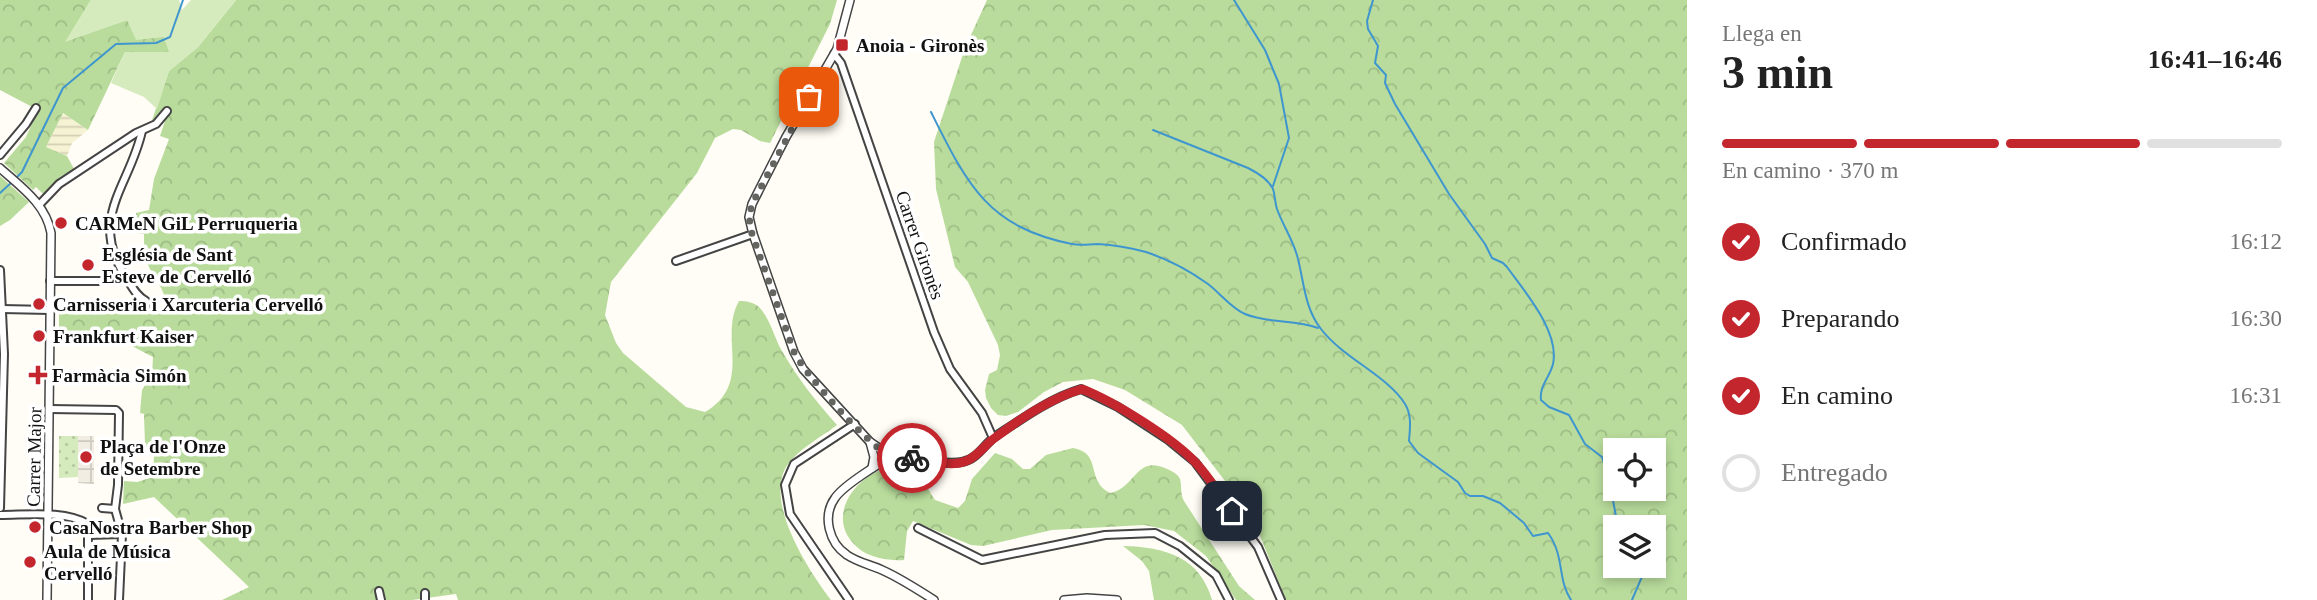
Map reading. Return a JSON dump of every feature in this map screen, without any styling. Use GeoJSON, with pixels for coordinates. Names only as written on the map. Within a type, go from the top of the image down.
{"type":"FeatureCollection","features":[{"type":"Feature","properties":{"kind":"street"},"geometry":{"type":"LineString","coordinates":[[850,0],[834,54],[786,137],[752,204],[749,217],[752,234],[800,363],[870,442],[892,457]]}},
{"type":"Feature","properties":{"kind":"street","name":"Carrer Gironès"},"geometry":{"type":"LineString","coordinates":[[834,54],[841,63],[934,332],[950,369],[982,414],[993,438]]}},
{"type":"Feature","properties":{"kind":"street"},"geometry":{"type":"LineString","coordinates":[[0,155],[36,108]]}},
{"type":"Feature","properties":{"kind":"street"},"geometry":{"type":"LineString","coordinates":[[39,205],[59,184],[156,124],[167,111]]}},
{"type":"Feature","properties":{"kind":"street"},"geometry":{"type":"LineString","coordinates":[[142,131],[111,208],[111,247],[129,282],[140,298],[146,301],[146,309]]}},
{"type":"Feature","properties":{"kind":"street","name":"Carrer Major"},"geometry":{"type":"LineString","coordinates":[[0,168],[39,205],[51,233],[47,600]]}},
{"type":"Feature","properties":{"kind":"street"},"geometry":{"type":"LineString","coordinates":[[676,261],[752,234]]}},
{"type":"Feature","properties":{"kind":"street"},"geometry":{"type":"LineString","coordinates":[[0,270],[0,508]]}},
{"type":"Feature","properties":{"kind":"street"},"geometry":{"type":"LineString","coordinates":[[50,281],[101,281]]}},
{"type":"Feature","properties":{"kind":"street"},"geometry":{"type":"LineString","coordinates":[[2,309],[50,310]]}},
{"type":"Feature","properties":{"kind":"street"},"geometry":{"type":"LineString","coordinates":[[934,600],[892,575],[847,555],[835,543],[828,519],[837,494],[871,468],[892,457],[921,458],[948,464],[966,461],[982,451],[993,438],[1065,394],[1082,389],[1118,407],[1167,439],[1195,462],[1258,547],[1282,600]]}},
{"type":"Feature","properties":{"kind":"street"},"geometry":{"type":"LineString","coordinates":[[50,409],[118,411],[118,485],[115,509],[122,534],[119,600]]}},
{"type":"Feature","properties":{"kind":"street"},"geometry":{"type":"LineString","coordinates":[[849,600],[790,514],[785,485],[794,464],[855,424]]}},
{"type":"Feature","properties":{"kind":"street"},"geometry":{"type":"LineString","coordinates":[[870,442],[874,457],[871,468]]}},
{"type":"Feature","properties":{"kind":"street"},"geometry":{"type":"LineString","coordinates":[[102,508],[115,509]]}},
{"type":"Feature","properties":{"kind":"street"},"geometry":{"type":"LineString","coordinates":[[0,515],[49,515],[81,520],[88,524],[88,600]]}},
{"type":"Feature","properties":{"kind":"street"},"geometry":{"type":"LineString","coordinates":[[919,528],[982,560],[1105,535],[1155,533],[1180,546],[1216,575],[1229,600]]}},
{"type":"Feature","properties":{"kind":"street"},"geometry":{"type":"LineString","coordinates":[[88,535],[122,534]]}},
{"type":"Feature","properties":{"kind":"street"},"geometry":{"type":"LineString","coordinates":[[379,591],[381,600]]}},
{"type":"Feature","properties":{"kind":"street"},"geometry":{"type":"LineString","coordinates":[[1064,600],[1087,597],[1117,600]]}},
{"type":"Feature","properties":{"kind":"shaded area"},"geometry":{"type":"Polygon","coordinates":[[[63,113],[88,130],[72,143],[67,156],[46,147],[63,113]]]}},
{"type":"Feature","properties":{"kind":"shaded area","name":"Plaça de l'Onze de Setembre"},"geometry":{"type":"Polygon","coordinates":[[[78,436],[94,436],[94,484],[78,483],[78,436]]]}},
{"type":"Feature","properties":{"kind":"green space"},"geometry":{"type":"Polygon","coordinates":[[[0,0],[91,0],[66,41],[127,20],[164,37],[170,52],[125,52],[88,130],[63,113],[46,147],[67,156],[74,169],[60,177],[44,195],[36,187],[33,190],[4,163],[26,137],[38,110],[0,90],[0,0]]]}},
{"type":"Feature","properties":{"kind":"green space"},"geometry":{"type":"Polygon","coordinates":[[[91,0],[179,0],[182,10],[191,0],[236,0],[198,47],[169,71],[157,109],[144,97],[111,83],[125,52],[169,52],[164,37],[136,40],[127,20],[65,42],[91,0]]]}},
{"type":"Feature","properties":{"kind":"green space"},"geometry":{"type":"Polygon","coordinates":[[[236,0],[837,0],[830,24],[770,143],[733,129],[715,138],[697,173],[611,282],[605,315],[623,353],[686,407],[705,412],[720,400],[728,388],[732,374],[732,330],[739,301],[752,303],[763,311],[782,351],[814,398],[837,425],[788,464],[781,486],[781,503],[793,538],[831,600],[458,600],[456,594],[412,600],[222,600],[249,587],[154,497],[123,504],[124,481],[137,482],[153,477],[154,456],[145,445],[144,414],[140,413],[142,390],[152,376],[153,357],[128,344],[95,343],[88,335],[80,332],[59,333],[59,308],[166,309],[162,290],[147,262],[144,234],[137,233],[136,213],[149,210],[154,179],[169,139],[160,136],[166,118],[151,123],[169,71],[198,47],[236,0]]]}},
{"type":"Feature","properties":{"kind":"green space"},"geometry":{"type":"Polygon","coordinates":[[[987,0],[1687,0],[1687,600],[1286,600],[1252,516],[1182,425],[1125,390],[1093,379],[1063,382],[1044,392],[1018,412],[1006,416],[998,415],[991,408],[985,390],[989,374],[997,370],[1000,355],[998,345],[968,282],[955,267],[936,189],[934,142],[965,48],[987,0]]]}},
{"type":"Feature","properties":{"kind":"green space"},"geometry":{"type":"Polygon","coordinates":[[[0,176],[29,202],[0,226],[0,176]]]}},
{"type":"Feature","properties":{"kind":"green space"},"geometry":{"type":"Polygon","coordinates":[[[59,436],[78,436],[78,477],[59,478],[59,436]]]}},
{"type":"Feature","properties":{"kind":"green space"},"geometry":{"type":"Polygon","coordinates":[[[1073,448],[1088,455],[1098,482],[1110,493],[1119,490],[1149,466],[1157,466],[1176,474],[1180,479],[1184,501],[1239,586],[1255,600],[1236,600],[1206,556],[1174,531],[1144,525],[1052,530],[983,546],[971,545],[913,521],[907,531],[904,560],[866,553],[848,536],[843,519],[846,503],[855,488],[884,468],[901,466],[916,470],[935,500],[958,508],[965,501],[972,479],[995,453],[1012,459],[1023,469],[1030,469],[1046,455],[1073,448]]]}},
{"type":"Feature","properties":{"kind":"green space"},"geometry":{"type":"Polygon","coordinates":[[[1123,546],[1153,549],[1179,557],[1199,574],[1212,600],[1154,600],[1149,571],[1142,561],[1123,546]]]}},
{"type":"Feature","properties":{"kind":"waterway"},"geometry":{"type":"LineString","coordinates":[[17,177],[22,172],[63,88],[116,44],[156,43],[170,37],[183,0]]}},
{"type":"Feature","properties":{"kind":"waterway"},"geometry":{"type":"LineString","coordinates":[[1234,0],[1265,50],[1279,84],[1289,138],[1273,186]]}},
{"type":"Feature","properties":{"kind":"waterway"},"geometry":{"type":"LineString","coordinates":[[1373,0],[1367,21],[1368,29],[1378,46],[1375,63],[1386,75],[1385,83],[1395,104],[1449,194],[1492,258],[1503,263],[1523,288],[1546,326],[1554,352],[1552,369],[1542,390],[1541,400],[1549,407],[1569,415],[1585,444],[1602,457],[1616,515]]}},
{"type":"Feature","properties":{"kind":"waterway"},"geometry":{"type":"LineString","coordinates":[[931,112],[969,181],[983,199],[1019,226],[1072,244],[1110,245],[1146,252],[1194,274],[1245,314],[1318,328]]}},
{"type":"Feature","properties":{"kind":"waterway"},"geometry":{"type":"LineString","coordinates":[[1153,130],[1248,168],[1269,182],[1279,215],[1296,252],[1308,304],[1321,329],[1341,349],[1388,385],[1405,404],[1410,422],[1409,441],[1418,453],[1458,482],[1465,493],[1500,503],[1524,523],[1533,536],[1548,533],[1557,550],[1564,584],[1571,600]]}},
{"type":"Feature","properties":{"kind":"waterway"},"geometry":{"type":"LineString","coordinates":[[0,193],[13,181]]}},
{"type":"Feature","properties":{"kind":"waterway"},"geometry":{"type":"LineString","coordinates":[[1632,600],[1641,578]]}},
{"type":"Feature","properties":{"kind":"way so far"},"geometry":{"type":"LineString","coordinates":[[809,97],[752,204],[749,217],[752,234],[794,352],[803,369],[870,442],[892,457],[912,458]]}},
{"type":"Feature","properties":{"kind":"place","name":"Anoia - Gironès"},"geometry":{"type":"Point","coordinates":[842,45]}},
{"type":"Feature","properties":{"kind":"place","name":"CARMeN GiL Perruqueria"},"geometry":{"type":"Point","coordinates":[61,223]}},
{"type":"Feature","properties":{"kind":"place","name":"Església de Sant Esteve de Cervelló"},"geometry":{"type":"Point","coordinates":[88,265]}},
{"type":"Feature","properties":{"kind":"place","name":"Carnisseria i Xarcuteria Cervelló"},"geometry":{"type":"Point","coordinates":[39,304]}},
{"type":"Feature","properties":{"kind":"place","name":"Frankfurt Kaiser"},"geometry":{"type":"Point","coordinates":[39,336]}},
{"type":"Feature","properties":{"kind":"place","name":"Farmàcia Simón"},"geometry":{"type":"Point","coordinates":[38,375]}},
{"type":"Feature","properties":{"kind":"place","name":"Plaça de l'Onze de Setembre"},"geometry":{"type":"Point","coordinates":[86,457]}},
{"type":"Feature","properties":{"kind":"place","name":"CasaNostra Barber Shop"},"geometry":{"type":"Point","coordinates":[35,527]}},
{"type":"Feature","properties":{"kind":"place","name":"Aula de Música Cervelló"},"geometry":{"type":"Point","coordinates":[30,562]}},
{"type":"Feature","properties":{"kind":"route"},"geometry":{"type":"LineString","coordinates":[[912,458],[948,464],[966,461],[982,451],[993,438],[1042,407],[1065,394],[1082,389],[1118,407],[1181,450],[1195,462],[1232,511]]}}]}
